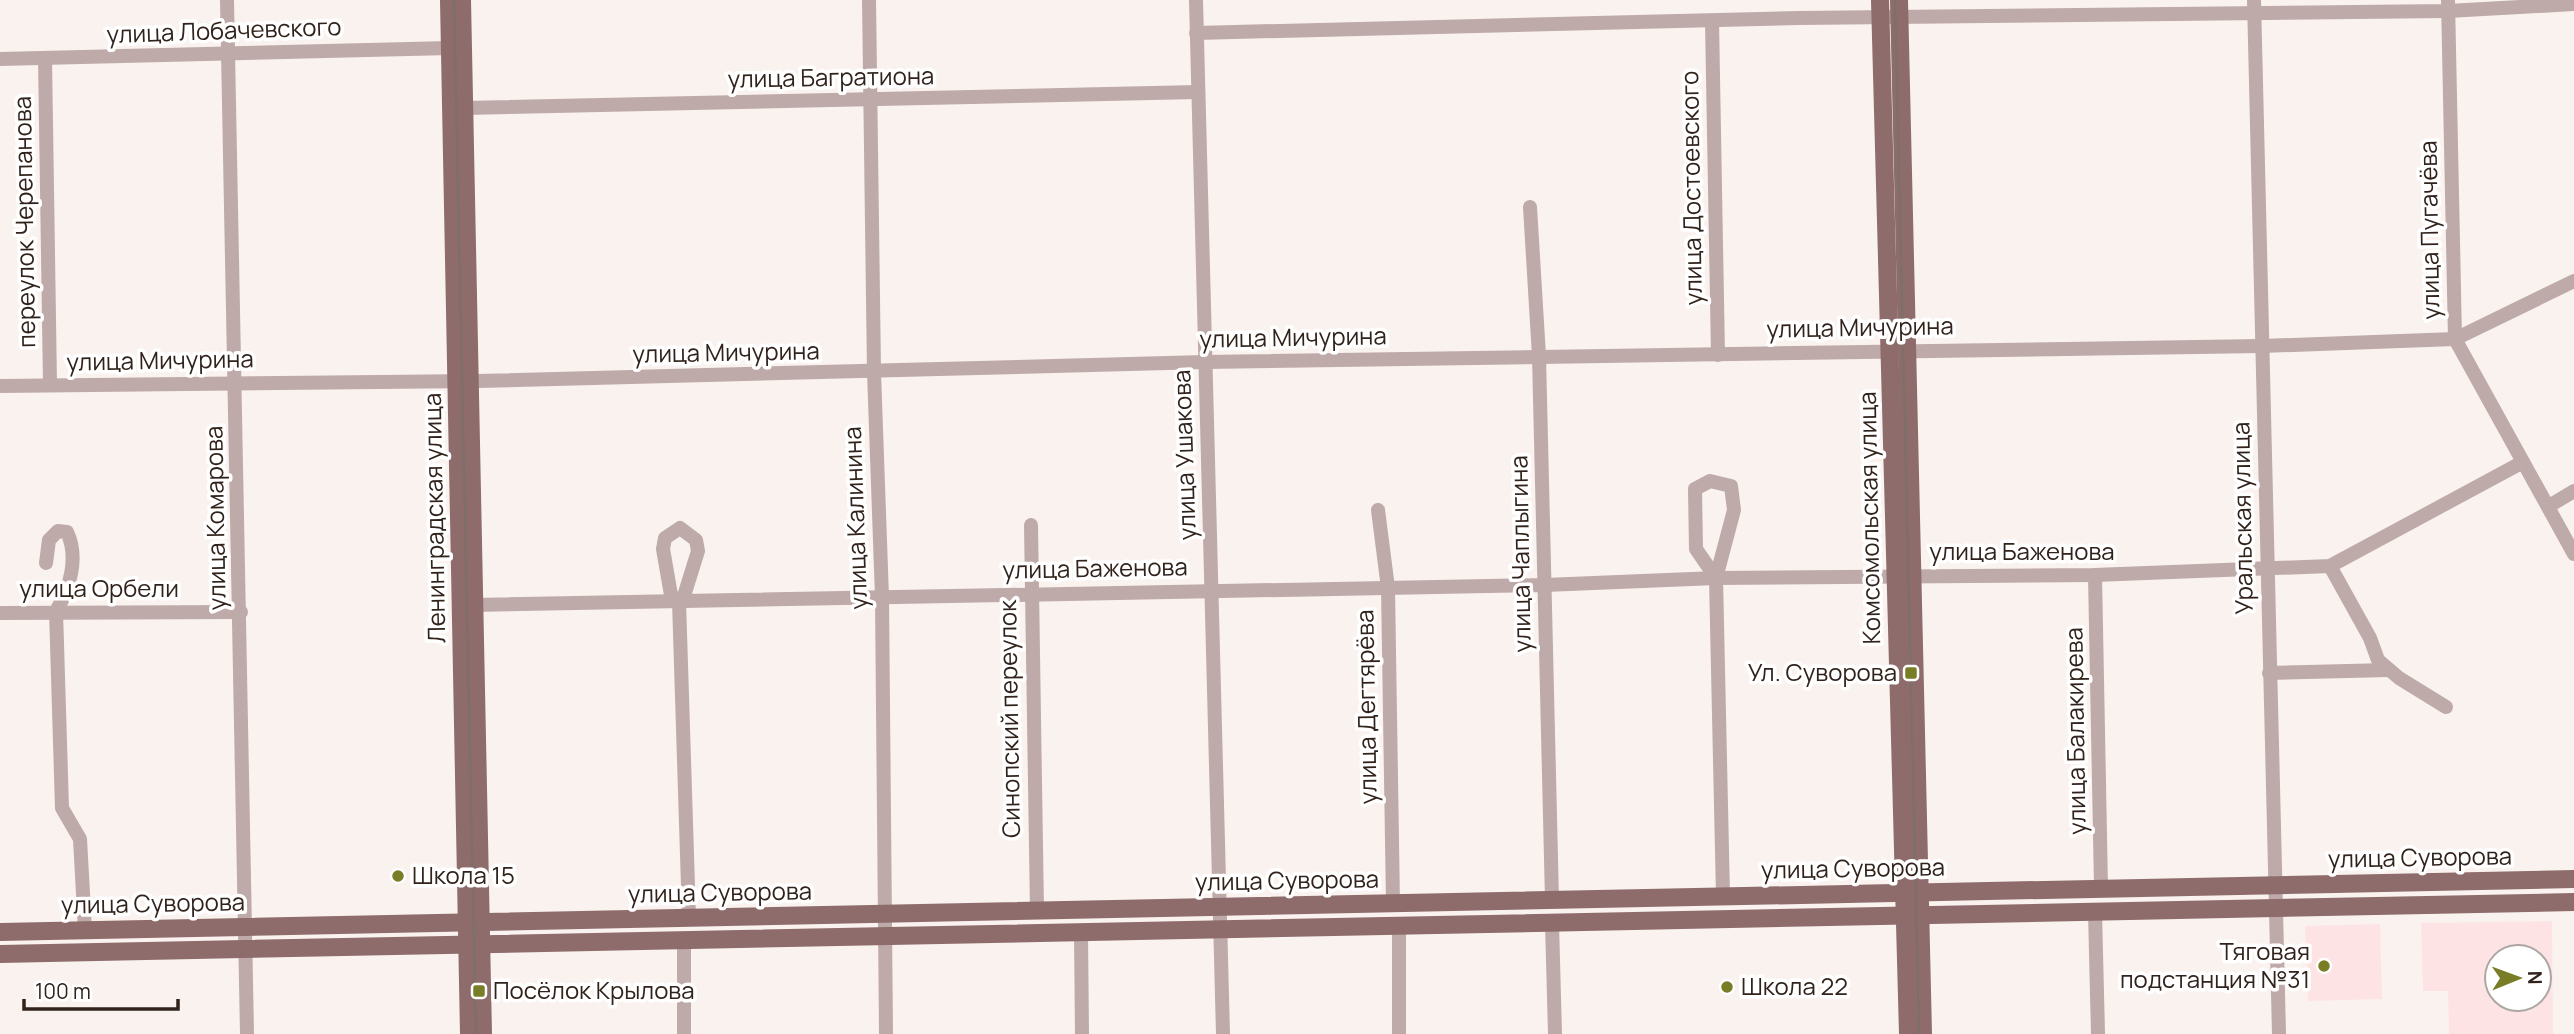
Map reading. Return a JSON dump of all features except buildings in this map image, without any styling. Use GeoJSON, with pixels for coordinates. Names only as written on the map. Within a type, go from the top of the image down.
{"type":"FeatureCollection","features":[{"type":"Feature","properties":{"kind":"main road","name":"Ленинградская улица"},"geometry":{"type":"LineString","coordinates":[[449,0],[474,605],[474,944],[469,1034]]}},
{"type":"Feature","properties":{"kind":"main road","name":"Ленинградская улица"},"geometry":{"type":"LineString","coordinates":[[462,0],[464,382],[474,922]]}},
{"type":"Feature","properties":{"kind":"main road","name":"Комсомольская улица"},"geometry":{"type":"LineString","coordinates":[[1899,0],[1899,349],[1913,893],[1908,1034]]}},
{"type":"Feature","properties":{"kind":"main road","name":"Комсомольская улица"},"geometry":{"type":"LineString","coordinates":[[1880,8],[1899,349]]}},
{"type":"Feature","properties":{"kind":"main road","name":"улица Суворова"},"geometry":{"type":"LineString","coordinates":[[0,932],[2574,879]]}},
{"type":"Feature","properties":{"kind":"main road","name":"улица Суворова"},"geometry":{"type":"LineString","coordinates":[[0,954],[2574,902]]}},
{"type":"Feature","properties":{"kind":"main road","name":"Комсомольская улица"},"geometry":{"type":"LineString","coordinates":[[1913,915],[1923,1034]]}},
{"type":"Feature","properties":{"kind":"main road","name":"Ленинградская улица"},"geometry":{"type":"LineString","coordinates":[[474,944],[483,1034]]}},
{"type":"Feature","properties":{"kind":"street","name":"улица Комарова"},"geometry":{"type":"LineString","coordinates":[[228,0],[247,1034]]}},
{"type":"Feature","properties":{"kind":"street","name":"улица Калинина"},"geometry":{"type":"LineString","coordinates":[[869,0],[874,372],[882,597],[886,1034]]}},
{"type":"Feature","properties":{"kind":"street","name":"улица Ушакова"},"geometry":{"type":"LineString","coordinates":[[1196,0],[1223,1034]]}},
{"type":"Feature","properties":{"kind":"street"},"geometry":{"type":"LineString","coordinates":[[1196,33],[1712,21],[1880,8],[1899,19],[2255,7],[2574,4]]}},
{"type":"Feature","properties":{"kind":"street","name":"улица Пугачёва"},"geometry":{"type":"LineString","coordinates":[[2448,6],[2455,339],[2574,554]]}},
{"type":"Feature","properties":{"kind":"street","name":"Уральская улица"},"geometry":{"type":"LineString","coordinates":[[2255,7],[2273,885],[2279,1034]]}},
{"type":"Feature","properties":{"kind":"street","name":"улица Достоевского"},"geometry":{"type":"LineString","coordinates":[[1712,21],[1718,355]]}},
{"type":"Feature","properties":{"kind":"street","name":"улица Лобачевского"},"geometry":{"type":"LineString","coordinates":[[0,59],[450,48]]}},
{"type":"Feature","properties":{"kind":"street","name":"переулок Черепанова"},"geometry":{"type":"LineString","coordinates":[[45,58],[50,385]]}},
{"type":"Feature","properties":{"kind":"street","name":"улица Багратиона"},"geometry":{"type":"LineString","coordinates":[[464,108],[1198,92]]}},
{"type":"Feature","properties":{"kind":"street","name":"улица Чаплыгина"},"geometry":{"type":"LineString","coordinates":[[1530,207],[1539,356],[1552,900]]}},
{"type":"Feature","properties":{"kind":"street","name":"улица Мичурина"},"geometry":{"type":"LineString","coordinates":[[0,386],[464,382],[1205,362],[1718,355],[1899,349],[2262,346],[2455,339],[2574,281]]}},
{"type":"Feature","properties":{"kind":"street","name":"улица Баженова"},"geometry":{"type":"LineString","coordinates":[[474,605],[1545,585],[1716,578],[2095,575],[2330,566],[2523,462]]}},
{"type":"Feature","properties":{"kind":"street"},"geometry":{"type":"LineString","coordinates":[[1716,578],[1696,549],[1695,489],[1710,481],[1731,486],[1734,510],[1716,578],[1723,896]]}},
{"type":"Feature","properties":{"kind":"street"},"geometry":{"type":"LineString","coordinates":[[2549,506],[2574,491]]}},
{"type":"Feature","properties":{"kind":"street","name":"улица Дегтярёва"},"geometry":{"type":"LineString","coordinates":[[1378,510],[1388,588],[1394,904]]}},
{"type":"Feature","properties":{"kind":"street","name":"Синопский переулок"},"geometry":{"type":"LineString","coordinates":[[1031,525],[1037,911]]}},
{"type":"Feature","properties":{"kind":"street"},"geometry":{"type":"LineString","coordinates":[[46,564],[49,540],[58,531],[67,532],[73,544],[72,562],[67,595],[56,611],[62,808],[81,847],[85,930]]}},
{"type":"Feature","properties":{"kind":"street"},"geometry":{"type":"LineString","coordinates":[[2330,566],[2371,638],[2378,660],[2446,708]]}},
{"type":"Feature","properties":{"kind":"street","name":"улица Балакирева"},"geometry":{"type":"LineString","coordinates":[[2095,575],[2101,887]]}},
{"type":"Feature","properties":{"kind":"street"},"geometry":{"type":"LineString","coordinates":[[679,601],[688,918]]}},
{"type":"Feature","properties":{"kind":"street","name":"улица Орбели"},"geometry":{"type":"LineString","coordinates":[[0,613],[241,612]]}},
{"type":"Feature","properties":{"kind":"street"},"geometry":{"type":"LineString","coordinates":[[2269,673],[2389,670]]}},
{"type":"Feature","properties":{"kind":"street"},"geometry":{"type":"LineString","coordinates":[[2095,912],[2098,1034]]}},
{"type":"Feature","properties":{"kind":"street"},"geometry":{"type":"LineString","coordinates":[[1552,923],[1555,1034]]}},
{"type":"Feature","properties":{"kind":"street"},"geometry":{"type":"LineString","coordinates":[[1399,926],[1399,1034]]}},
{"type":"Feature","properties":{"kind":"street"},"geometry":{"type":"LineString","coordinates":[[1081,933],[1082,1034]]}},
{"type":"Feature","properties":{"kind":"street"},"geometry":{"type":"LineString","coordinates":[[684,942],[684,1034]]}},
{"type":"Feature","properties":{"kind":"shaded area"},"geometry":{"type":"Polygon","coordinates":[[[2552,921],[2552,943],[2483,943],[2483,1013],[2553,1013],[2553,1034],[2449,1034],[2448,991],[2423,991],[2421,923],[2552,921]]]}},
{"type":"Feature","properties":{"kind":"shaded area"},"geometry":{"type":"Polygon","coordinates":[[[2380,924],[2382,999],[2308,1001],[2305,926],[2380,924]]]}},
{"type":"Feature","properties":{"kind":"tram line"},"geometry":{"type":"LineString","coordinates":[[454,0],[476,1034]]}},
{"type":"Feature","properties":{"kind":"tram line"},"geometry":{"type":"LineString","coordinates":[[1895,0],[1919,1034]]}},
{"type":"Feature","properties":{"kind":"place","name":"Ул. Суворова"},"geometry":{"type":"Point","coordinates":[1911,673]}},
{"type":"Feature","properties":{"kind":"place","name":"Школа 15"},"geometry":{"type":"Point","coordinates":[398,876]}},
{"type":"Feature","properties":{"kind":"place","name":"Тяговая подстанция №31"},"geometry":{"type":"Point","coordinates":[2324,966]}},
{"type":"Feature","properties":{"kind":"place","name":"Школа 22"},"geometry":{"type":"Point","coordinates":[1727,987]}},
{"type":"Feature","properties":{"kind":"place","name":"Посёлок Крылова"},"geometry":{"type":"Point","coordinates":[479,991]}}]}
